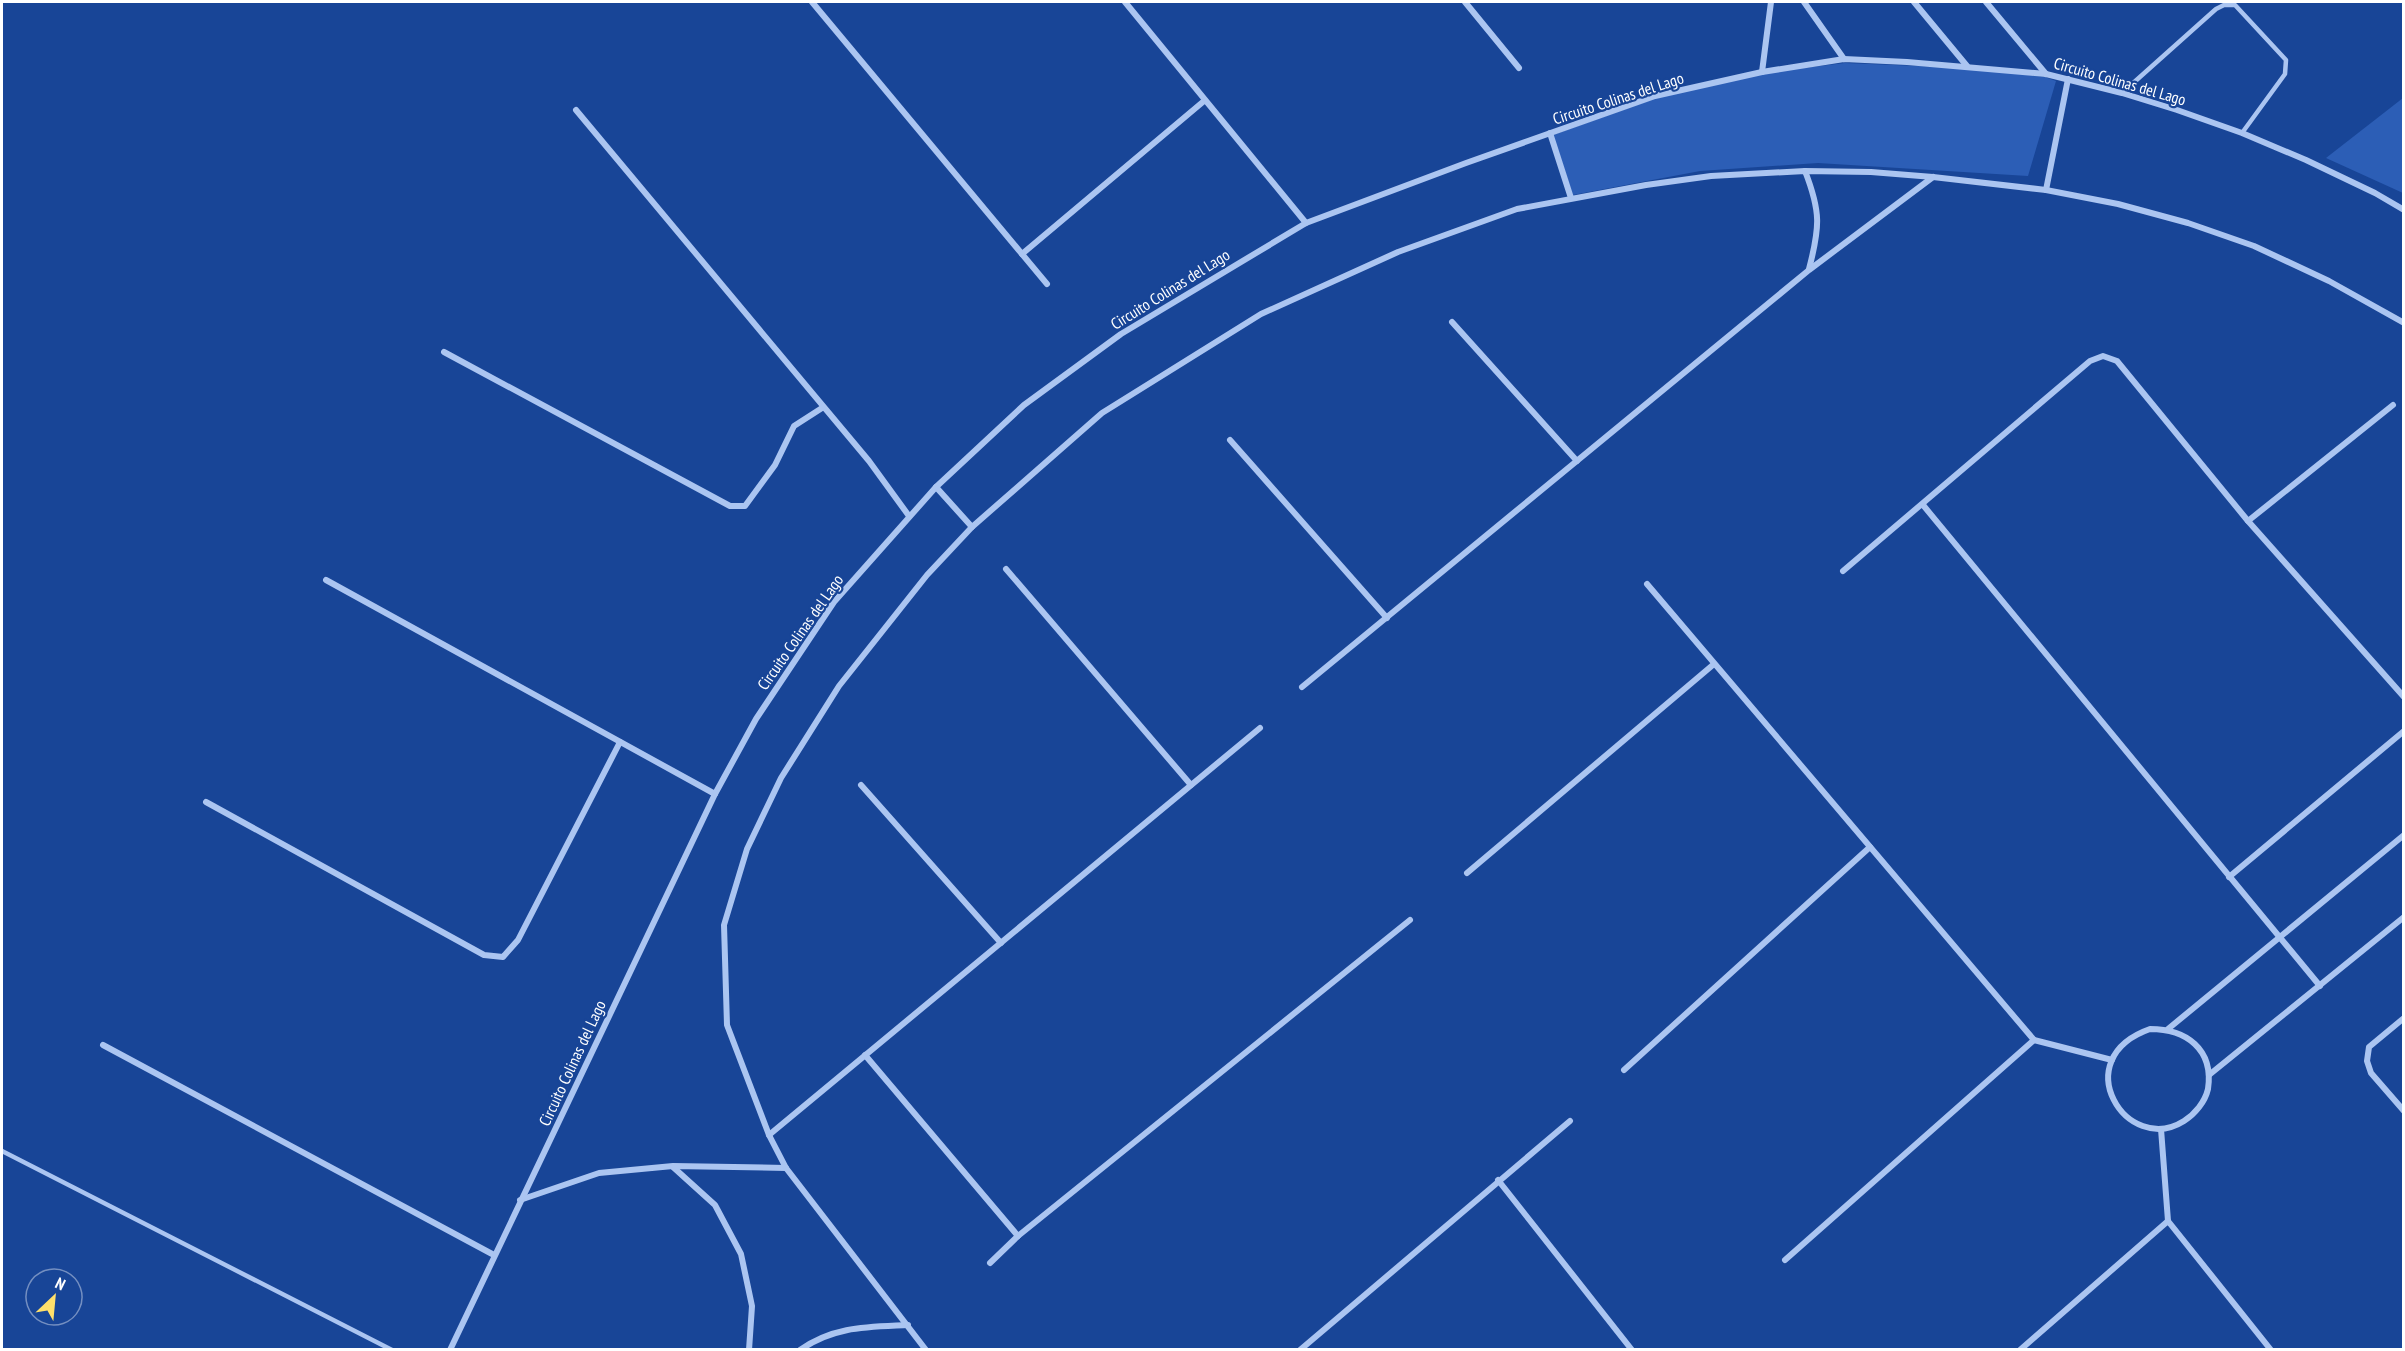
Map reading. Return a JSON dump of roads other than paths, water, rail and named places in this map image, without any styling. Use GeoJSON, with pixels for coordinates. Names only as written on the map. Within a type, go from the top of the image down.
{"type":"FeatureCollection","features":[{"type":"Feature","properties":{"kind":"street"},"geometry":{"type":"LineString","coordinates":[[812,2],[1047,284]]}},
{"type":"Feature","properties":{"kind":"street"},"geometry":{"type":"LineString","coordinates":[[1125,2],[1306,223]]}},
{"type":"Feature","properties":{"kind":"street"},"geometry":{"type":"LineString","coordinates":[[1465,2],[1519,68]]}},
{"type":"Feature","properties":{"kind":"street"},"geometry":{"type":"LineString","coordinates":[[1762,72],[1771,2]]}},
{"type":"Feature","properties":{"kind":"street"},"geometry":{"type":"LineString","coordinates":[[1804,2],[1844,59]]}},
{"type":"Feature","properties":{"kind":"street"},"geometry":{"type":"LineString","coordinates":[[1914,2],[1967,66]]}},
{"type":"Feature","properties":{"kind":"street"},"geometry":{"type":"LineString","coordinates":[[1986,2],[2046,74]]}},
{"type":"Feature","properties":{"kind":"street","name":"Circuito Colinas del Lago"},"geometry":{"type":"LineString","coordinates":[[450,1350],[715,794],[756,719],[834,602],[936,487],[1024,405],[1122,334],[1306,223],[1655,96],[1762,72],[1844,59],[1967,66],[2046,74],[2122,93],[2242,134],[2316,165],[2375,193],[2403,210]]}},
{"type":"Feature","properties":{"kind":"street"},"geometry":{"type":"LineString","coordinates":[[2046,190],[2068,79]]}},
{"type":"Feature","properties":{"kind":"street"},"geometry":{"type":"LineString","coordinates":[[1022,254],[1204,100]]}},
{"type":"Feature","properties":{"kind":"street"},"geometry":{"type":"LineString","coordinates":[[576,110],[822,408],[869,461],[909,516]]}},
{"type":"Feature","properties":{"kind":"street"},"geometry":{"type":"LineString","coordinates":[[1550,133],[1572,198]]}},
{"type":"Feature","properties":{"kind":"street"},"geometry":{"type":"LineString","coordinates":[[926,1350],[786,1168],[770,1135],[727,1024],[724,925],[747,849],[781,778],[839,686],[927,575],[972,527],[1102,413],[1261,314],[1398,252],[1516,209],[1711,176],[1805,171],[1871,172],[2046,190],[2118,204],[2188,223],[2254,246],[2329,281],[2402,323]]}},
{"type":"Feature","properties":{"kind":"street"},"geometry":{"type":"LineString","coordinates":[[1805,171],[1814,194],[1819,217],[1817,240],[1809,270]]}},
{"type":"Feature","properties":{"kind":"street"},"geometry":{"type":"LineString","coordinates":[[1302,687],[1809,270],[1933,177]]}},
{"type":"Feature","properties":{"kind":"street"},"geometry":{"type":"LineString","coordinates":[[1452,322],[1577,461]]}},
{"type":"Feature","properties":{"kind":"street"},"geometry":{"type":"LineString","coordinates":[[444,352],[730,506],[745,506],[775,465],[794,426],[822,408]]}},
{"type":"Feature","properties":{"kind":"street"},"geometry":{"type":"LineString","coordinates":[[1843,571],[2090,361],[2103,356],[2117,361],[2248,521],[2403,697]]}},
{"type":"Feature","properties":{"kind":"street"},"geometry":{"type":"LineString","coordinates":[[2248,521],[2393,405]]}},
{"type":"Feature","properties":{"kind":"street"},"geometry":{"type":"LineString","coordinates":[[1230,440],[1387,618]]}},
{"type":"Feature","properties":{"kind":"street"},"geometry":{"type":"LineString","coordinates":[[936,487],[972,527]]}},
{"type":"Feature","properties":{"kind":"street"},"geometry":{"type":"LineString","coordinates":[[1923,505],[2320,986]]}},
{"type":"Feature","properties":{"kind":"street"},"geometry":{"type":"LineString","coordinates":[[1006,569],[1191,785]]}},
{"type":"Feature","properties":{"kind":"street"},"geometry":{"type":"LineString","coordinates":[[326,580],[715,794]]}},
{"type":"Feature","properties":{"kind":"street"},"geometry":{"type":"LineString","coordinates":[[1647,584],[2034,1040],[2112,1060]]}},
{"type":"Feature","properties":{"kind":"street"},"geometry":{"type":"LineString","coordinates":[[1467,873],[1714,663]]}},
{"type":"Feature","properties":{"kind":"street"},"geometry":{"type":"LineString","coordinates":[[770,1135],[1260,728]]}},
{"type":"Feature","properties":{"kind":"street"},"geometry":{"type":"LineString","coordinates":[[2229,877],[2403,732]]}},
{"type":"Feature","properties":{"kind":"street"},"geometry":{"type":"LineString","coordinates":[[206,802],[484,956],[503,957],[518,940],[620,742]]}},
{"type":"Feature","properties":{"kind":"street"},"geometry":{"type":"LineString","coordinates":[[861,785],[1001,943]]}},
{"type":"Feature","properties":{"kind":"street"},"geometry":{"type":"LineString","coordinates":[[2168,1029],[2403,835]]}},
{"type":"Feature","properties":{"kind":"street"},"geometry":{"type":"LineString","coordinates":[[1624,1070],[1870,847]]}},
{"type":"Feature","properties":{"kind":"street"},"geometry":{"type":"LineString","coordinates":[[2209,1075],[2403,917]]}},
{"type":"Feature","properties":{"kind":"street"},"geometry":{"type":"LineString","coordinates":[[990,1263],[1018,1236],[1410,920]]}},
{"type":"Feature","properties":{"kind":"street"},"geometry":{"type":"LineString","coordinates":[[2403,1018],[2369,1047],[2367,1061],[2372,1073],[2403,1112]]}},
{"type":"Feature","properties":{"kind":"street"},"geometry":{"type":"LineString","coordinates":[[2150,1029],[2168,1029],[2183,1035],[2196,1046],[2205,1060],[2209,1075],[2207,1091],[2201,1105],[2177,1126],[2161,1129],[2145,1127],[2130,1120],[2119,1109],[2107,1086],[2112,1060],[2120,1046],[2134,1035],[2150,1029]]}},
{"type":"Feature","properties":{"kind":"street"},"geometry":{"type":"LineString","coordinates":[[1785,1260],[2034,1040]]}},
{"type":"Feature","properties":{"kind":"street"},"geometry":{"type":"LineString","coordinates":[[103,1045],[494,1255]]}},
{"type":"Feature","properties":{"kind":"street"},"geometry":{"type":"LineString","coordinates":[[865,1055],[1018,1236]]}},
{"type":"Feature","properties":{"kind":"street"},"geometry":{"type":"LineString","coordinates":[[1300,1350],[1570,1121]]}},
{"type":"Feature","properties":{"kind":"street"},"geometry":{"type":"LineString","coordinates":[[2161,1129],[2168,1221],[2271,1350]]}},
{"type":"Feature","properties":{"kind":"street"},"geometry":{"type":"LineString","coordinates":[[520,1200],[599,1173],[673,1166],[786,1168]]}},
{"type":"Feature","properties":{"kind":"street"},"geometry":{"type":"LineString","coordinates":[[673,1166],[715,1205],[741,1254],[752,1306],[748,1350]]}},
{"type":"Feature","properties":{"kind":"street"},"geometry":{"type":"LineString","coordinates":[[1498,1180],[1632,1350]]}},
{"type":"Feature","properties":{"kind":"street"},"geometry":{"type":"LineString","coordinates":[[2020,1350],[2168,1221]]}},
{"type":"Feature","properties":{"kind":"street"},"geometry":{"type":"LineString","coordinates":[[801,1350],[814,1340],[851,1327],[908,1325]]}},
{"type":"Feature","properties":{"kind":"lane"},"geometry":{"type":"LineString","coordinates":[[2122,93],[2216,9],[2224,5],[2235,4],[2286,60],[2287,66],[2285,74],[2242,134]]}},
{"type":"Feature","properties":{"kind":"lane"},"geometry":{"type":"LineString","coordinates":[[2,1150],[392,1350]]}}]}
